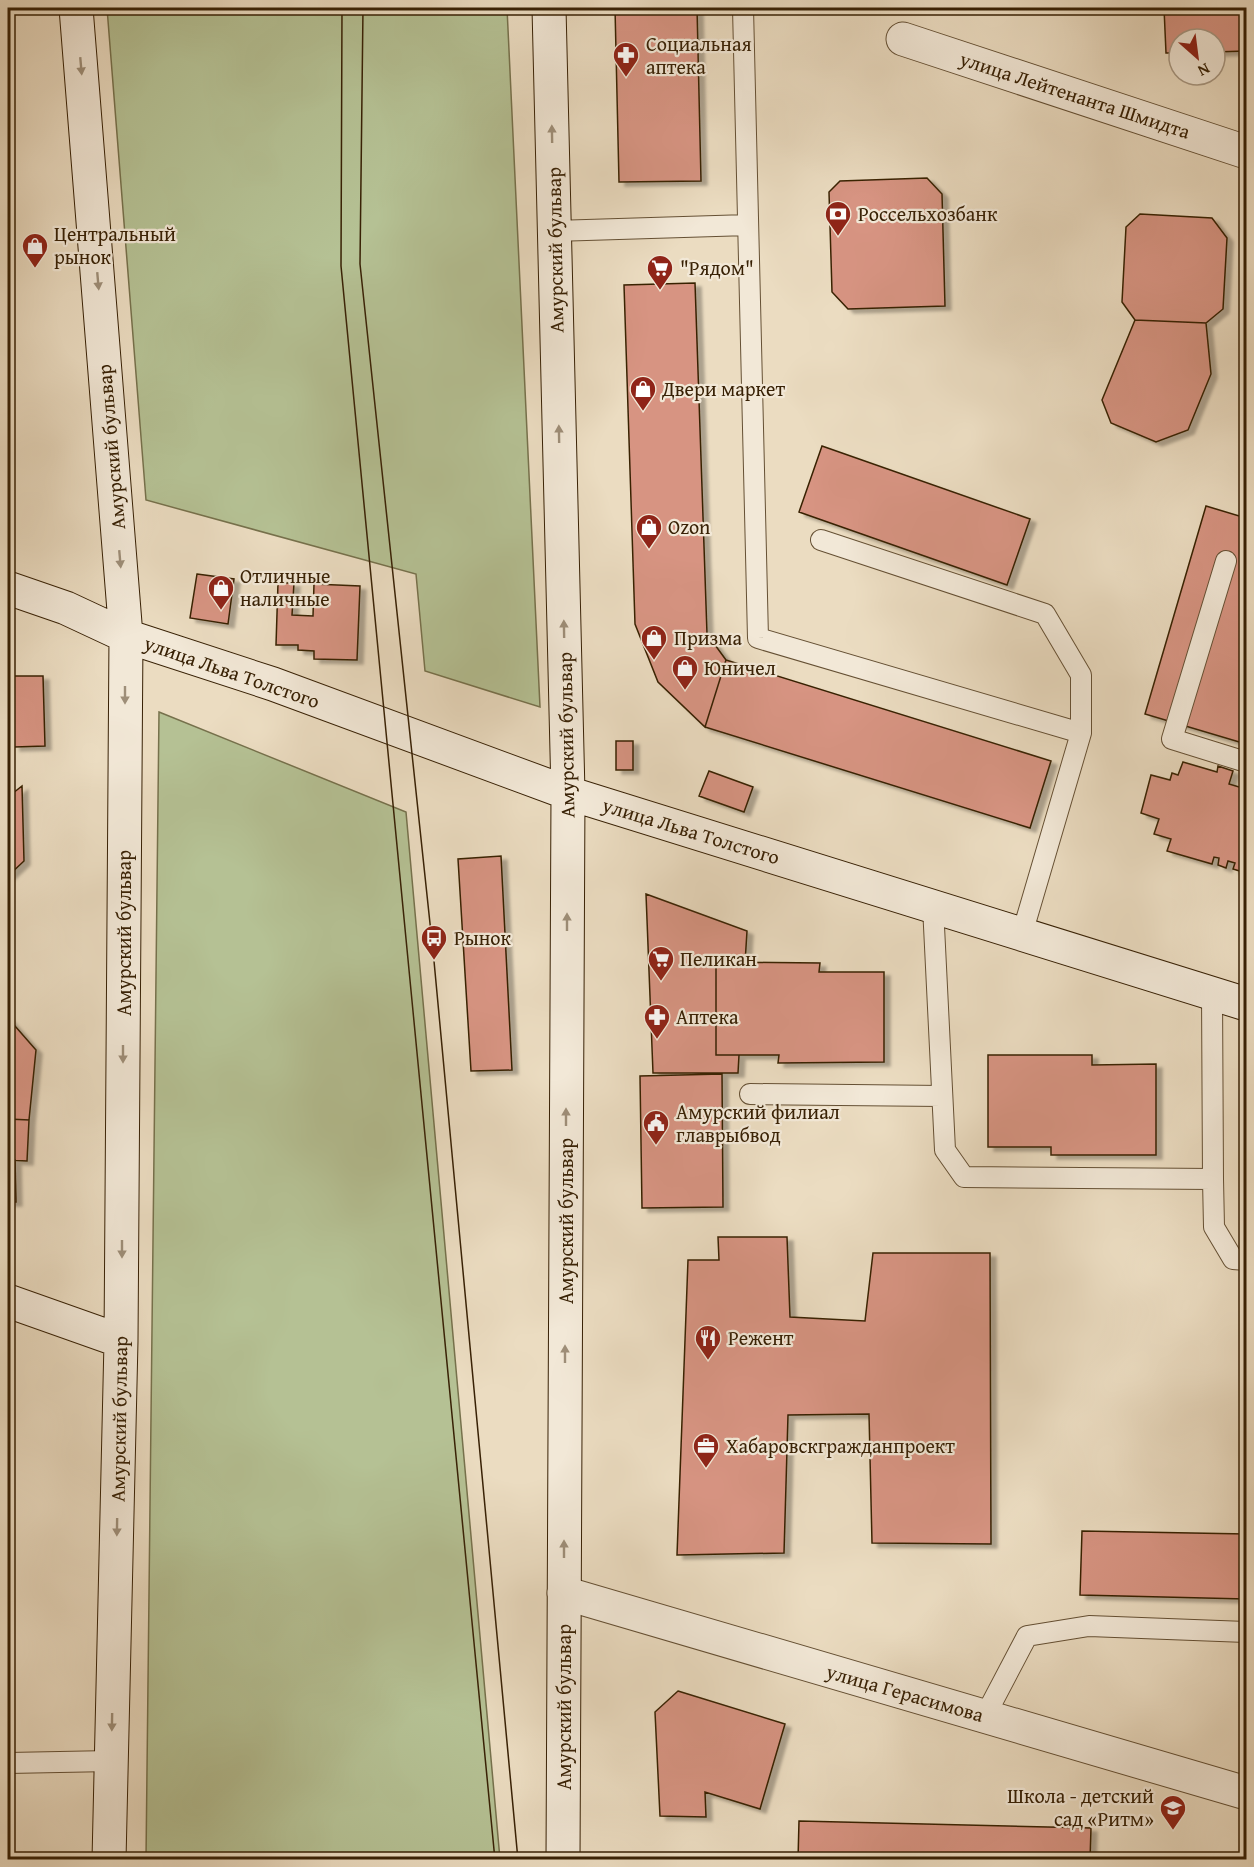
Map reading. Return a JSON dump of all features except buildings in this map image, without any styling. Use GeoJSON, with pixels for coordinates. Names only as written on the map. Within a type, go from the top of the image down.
{"type":"FeatureCollection","features":[{"type":"Feature","properties":{"kind":"street","name":"Амурский бульвар"},"geometry":{"type":"LineString","coordinates":[[76,8],[126,636],[121,1341],[109,1860]]}},
{"type":"Feature","properties":{"kind":"street","name":"Амурский бульвар"},"geometry":{"type":"LineString","coordinates":[[549,8],[567,793],[563,1860]]}},
{"type":"Feature","properties":{"kind":"street","name":"улица Лейтенанта Шмидта"},"geometry":{"type":"LineString","coordinates":[[903,39],[1246,152]]}},
{"type":"Feature","properties":{"kind":"street","name":"улица Льва Толстого"},"geometry":{"type":"LineString","coordinates":[[8,588],[66,608],[126,636],[273,684],[567,793],[1246,1004]]}},
{"type":"Feature","properties":{"kind":"street"},"geometry":{"type":"LineString","coordinates":[[8,1301],[121,1341]]}},
{"type":"Feature","properties":{"kind":"street","name":"улица Герасимова"},"geometry":{"type":"LineString","coordinates":[[564,1593],[1246,1793]]}},
{"type":"Feature","properties":{"kind":"lane"},"geometry":{"type":"LineString","coordinates":[[743,8],[758,638],[1081,733]]}},
{"type":"Feature","properties":{"kind":"lane"},"geometry":{"type":"LineString","coordinates":[[554,231],[748,225]]}},
{"type":"Feature","properties":{"kind":"lane"},"geometry":{"type":"LineString","coordinates":[[821,540],[1045,614],[1081,675],[1081,733],[1022,934]]}},
{"type":"Feature","properties":{"kind":"lane"},"geometry":{"type":"LineString","coordinates":[[1226,561],[1172,739],[1246,762]]}},
{"type":"Feature","properties":{"kind":"lane"},"geometry":{"type":"LineString","coordinates":[[933,906],[945,1150],[964,1178],[1213,1179]]}},
{"type":"Feature","properties":{"kind":"lane"},"geometry":{"type":"LineString","coordinates":[[1212,993],[1214,1227],[1233,1259],[1246,1260]]}},
{"type":"Feature","properties":{"kind":"lane"},"geometry":{"type":"LineString","coordinates":[[750,1094],[942,1096]]}},
{"type":"Feature","properties":{"kind":"lane"},"geometry":{"type":"LineString","coordinates":[[985,1716],[1027,1636],[1089,1626],[1246,1632]]}},
{"type":"Feature","properties":{"kind":"lane"},"geometry":{"type":"LineString","coordinates":[[8,1763],[111,1761]]}},
{"type":"Feature","properties":{"kind":"green space"},"geometry":{"type":"Polygon","coordinates":[[[107,8],[507,8],[540,707],[425,671],[416,574],[146,500],[107,8]]]}},
{"type":"Feature","properties":{"kind":"green space"},"geometry":{"type":"Polygon","coordinates":[[[159,712],[406,812],[500,1859],[146,1859],[159,712]]]}},
{"type":"Feature","properties":{"kind":"tram line"},"geometry":{"type":"LineString","coordinates":[[342,8],[341,266],[495,1860]]}},
{"type":"Feature","properties":{"kind":"tram line"},"geometry":{"type":"LineString","coordinates":[[363,8],[360,264],[434,961],[518,1860]]}},
{"type":"Feature","properties":{"kind":"place","name":"Социальная аптека"},"geometry":{"type":"Point","coordinates":[626,78]}},
{"type":"Feature","properties":{"kind":"place","name":"Россельхозбанк"},"geometry":{"type":"Point","coordinates":[838,237]}},
{"type":"Feature","properties":{"kind":"place","name":"Центральный рынок"},"geometry":{"type":"Point","coordinates":[35,269]}},
{"type":"Feature","properties":{"kind":"place","name":"\"Рядом\""},"geometry":{"type":"Point","coordinates":[660,291]}},
{"type":"Feature","properties":{"kind":"place","name":"Двери маркет"},"geometry":{"type":"Point","coordinates":[643,412]}},
{"type":"Feature","properties":{"kind":"place","name":"Ozon"},"geometry":{"type":"Point","coordinates":[649,550]}},
{"type":"Feature","properties":{"kind":"place","name":"Отличные наличные"},"geometry":{"type":"Point","coordinates":[221,611]}},
{"type":"Feature","properties":{"kind":"place","name":"Призма"},"geometry":{"type":"Point","coordinates":[654,661]}},
{"type":"Feature","properties":{"kind":"place","name":"Юничел"},"geometry":{"type":"Point","coordinates":[685,691]}},
{"type":"Feature","properties":{"kind":"place","name":"Рынок"},"geometry":{"type":"Point","coordinates":[434,961]}},
{"type":"Feature","properties":{"kind":"place","name":"Пеликан"},"geometry":{"type":"Point","coordinates":[661,982]}},
{"type":"Feature","properties":{"kind":"place","name":"Аптека"},"geometry":{"type":"Point","coordinates":[657,1040]}},
{"type":"Feature","properties":{"kind":"place","name":"Амурский филиал главрыбвод"},"geometry":{"type":"Point","coordinates":[656,1146]}},
{"type":"Feature","properties":{"kind":"place","name":"Режент"},"geometry":{"type":"Point","coordinates":[708,1361]}},
{"type":"Feature","properties":{"kind":"place","name":"Хабаровскгражданпроект"},"geometry":{"type":"Point","coordinates":[706,1469]}},
{"type":"Feature","properties":{"kind":"place","name":"Школа - детский сад «Ритм»"},"geometry":{"type":"Point","coordinates":[1173,1831]}}]}
